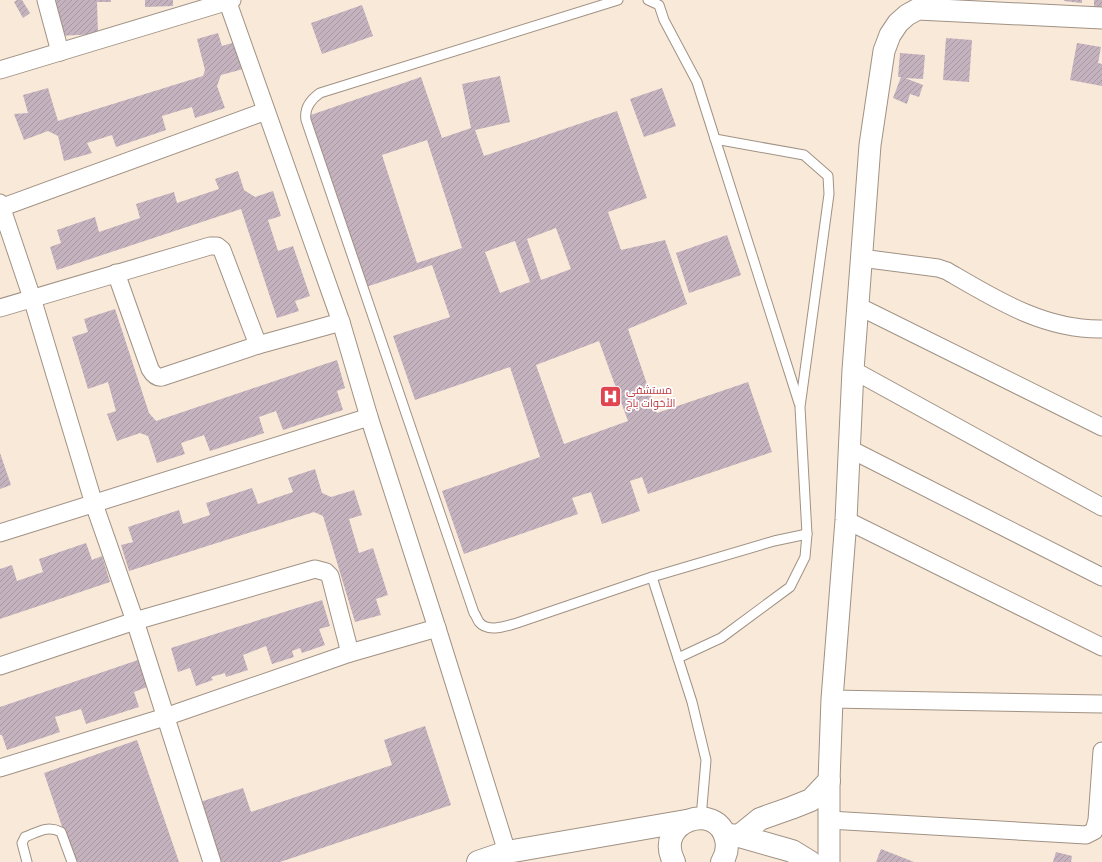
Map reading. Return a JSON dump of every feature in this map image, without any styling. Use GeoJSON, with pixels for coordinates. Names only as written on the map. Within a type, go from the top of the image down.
{"type":"FeatureCollection","features":[{"type":"Feature","properties":{"kind":"main road"},"geometry":{"type":"LineString","coordinates":[[722,862],[726,856],[728,845],[732,836],[760,818],[811,800],[829,781]]}},
{"type":"Feature","properties":{"kind":"main road"},"geometry":{"type":"LineString","coordinates":[[674,862],[670,852],[672,834],[678,826],[693,819]]}},
{"type":"Feature","properties":{"kind":"main road"},"geometry":{"type":"LineString","coordinates":[[478,862],[507,852],[693,819],[711,821],[732,836],[792,851],[810,862]]}},
{"type":"Feature","properties":{"kind":"street"},"geometry":{"type":"LineString","coordinates":[[46,0],[60,52]]}},
{"type":"Feature","properties":{"kind":"street"},"geometry":{"type":"LineString","coordinates":[[0,70],[229,1],[266,111],[341,322],[369,417],[507,852]]}},
{"type":"Feature","properties":{"kind":"street"},"geometry":{"type":"LineString","coordinates":[[829,862],[829,781],[832,699],[846,520],[853,370],[870,145],[884,51],[890,35],[898,22],[918,5],[1102,18]]}},
{"type":"Feature","properties":{"kind":"street"},"geometry":{"type":"LineString","coordinates":[[212,862],[135,621],[94,504],[32,298],[1,206],[266,111]]}},
{"type":"Feature","properties":{"kind":"street"},"geometry":{"type":"LineString","coordinates":[[0,308],[210,246],[219,247],[222,250],[258,345]]}},
{"type":"Feature","properties":{"kind":"street"},"geometry":{"type":"LineString","coordinates":[[861,258],[938,268],[947,271],[1002,302],[1032,316],[1070,327],[1102,329]]}},
{"type":"Feature","properties":{"kind":"street"},"geometry":{"type":"LineString","coordinates":[[116,273],[150,370],[156,376],[162,377],[258,345],[341,322]]}},
{"type":"Feature","properties":{"kind":"street"},"geometry":{"type":"LineString","coordinates":[[858,306],[1102,427]]}},
{"type":"Feature","properties":{"kind":"street"},"geometry":{"type":"LineString","coordinates":[[853,370],[1102,507]]}},
{"type":"Feature","properties":{"kind":"street"},"geometry":{"type":"LineString","coordinates":[[0,533],[369,417]]}},
{"type":"Feature","properties":{"kind":"street"},"geometry":{"type":"LineString","coordinates":[[850,449],[1102,577]]}},
{"type":"Feature","properties":{"kind":"street"},"geometry":{"type":"LineString","coordinates":[[846,520],[1102,647]]}},
{"type":"Feature","properties":{"kind":"street"},"geometry":{"type":"LineString","coordinates":[[0,666],[135,621],[315,569],[326,572],[330,576],[350,653]]}},
{"type":"Feature","properties":{"kind":"street"},"geometry":{"type":"LineString","coordinates":[[0,768],[165,717],[350,653],[437,628]]}},
{"type":"Feature","properties":{"kind":"street"},"geometry":{"type":"LineString","coordinates":[[832,699],[1102,704]]}},
{"type":"Feature","properties":{"kind":"street"},"geometry":{"type":"LineString","coordinates":[[829,820],[1086,836],[1094,831],[1097,820],[1101,789],[1102,751]]}},
{"type":"Feature","properties":{"kind":"lane"},"geometry":{"type":"LineString","coordinates":[[618,0],[320,93],[309,103],[305,114],[308,128],[472,605],[479,622],[486,626],[496,628],[517,623],[652,577],[774,541],[807,534]]}},
{"type":"Feature","properties":{"kind":"lane"},"geometry":{"type":"LineString","coordinates":[[648,0],[659,5],[664,20],[697,82],[800,407]]}},
{"type":"Feature","properties":{"kind":"lane"},"geometry":{"type":"LineString","coordinates":[[678,658],[721,638],[790,587],[805,557],[807,534],[800,407],[829,194],[828,176],[804,155],[715,139]]}},
{"type":"Feature","properties":{"kind":"lane"},"geometry":{"type":"LineString","coordinates":[[652,577],[692,702],[706,760],[693,819]]}},
{"type":"Feature","properties":{"kind":"lane"},"geometry":{"type":"LineString","coordinates":[[27,862],[22,844],[25,837],[47,828],[61,832],[72,862]]}},
{"type":"Feature","properties":{"kind":"building"},"geometry":{"type":"Polygon","coordinates":[[[17,0],[22,0],[30,13],[23,18],[14,2],[17,0]]]}},
{"type":"Feature","properties":{"kind":"building"},"geometry":{"type":"Polygon","coordinates":[[[56,0],[111,0],[111,2],[97,2],[98,34],[58,36],[56,0]]]}},
{"type":"Feature","properties":{"kind":"building"},"geometry":{"type":"Polygon","coordinates":[[[145,0],[173,0],[173,6],[145,7],[145,0]]]}},
{"type":"Feature","properties":{"kind":"building"},"geometry":{"type":"Polygon","coordinates":[[[1082,0],[1082,3],[1064,1],[1082,0]]]}},
{"type":"Feature","properties":{"kind":"building"},"geometry":{"type":"Polygon","coordinates":[[[1094,0],[1102,0],[1102,10],[1094,11],[1094,0]]]}},
{"type":"Feature","properties":{"kind":"building"},"geometry":{"type":"Polygon","coordinates":[[[362,5],[373,36],[322,54],[311,23],[362,5]]]}},
{"type":"Feature","properties":{"kind":"building"},"geometry":{"type":"Polygon","coordinates":[[[218,33],[222,46],[239,41],[247,68],[221,75],[217,86],[225,108],[195,118],[192,107],[162,116],[166,130],[116,147],[112,135],[87,143],[92,153],[64,161],[58,136],[48,131],[24,140],[14,114],[28,113],[23,95],[48,88],[58,121],[203,76],[205,70],[197,39],[218,33]]]}},
{"type":"Feature","properties":{"kind":"building"},"geometry":{"type":"Polygon","coordinates":[[[946,38],[972,40],[969,82],[943,80],[946,38]]]}},
{"type":"Feature","properties":{"kind":"building"},"geometry":{"type":"Polygon","coordinates":[[[1077,43],[1101,47],[1098,63],[1102,64],[1102,86],[1070,80],[1077,43]]]}},
{"type":"Feature","properties":{"kind":"building"},"geometry":{"type":"Polygon","coordinates":[[[900,53],[925,55],[923,79],[905,78],[923,85],[919,97],[910,94],[907,104],[893,98],[901,77],[898,77],[900,53]]]}},
{"type":"Feature","properties":{"kind":"building"},"geometry":{"type":"Polygon","coordinates":[[[500,76],[510,122],[475,130],[484,156],[617,111],[647,198],[608,212],[621,250],[665,240],[687,304],[628,329],[657,413],[748,382],[772,452],[648,494],[642,477],[630,481],[640,511],[602,524],[591,492],[572,498],[578,514],[464,554],[442,491],[540,457],[510,367],[415,400],[393,336],[450,317],[432,265],[363,288],[305,117],[421,77],[442,138],[471,128],[462,84],[500,76]],[[427,140],[382,155],[417,263],[462,248],[427,140]],[[556,228],[527,239],[541,280],[571,269],[556,228]],[[515,241],[485,252],[500,293],[530,282],[515,241]],[[599,341],[536,365],[564,444],[628,421],[599,341]]]}},
{"type":"Feature","properties":{"kind":"building"},"geometry":{"type":"Polygon","coordinates":[[[662,88],[676,126],[644,137],[630,99],[662,88]]]}},
{"type":"Feature","properties":{"kind":"building"},"geometry":{"type":"Polygon","coordinates":[[[238,171],[244,190],[255,197],[273,191],[281,216],[268,220],[278,251],[293,246],[310,296],[295,301],[299,311],[277,318],[241,209],[57,270],[50,247],[61,243],[57,230],[95,217],[99,232],[140,218],[136,204],[174,192],[177,203],[219,189],[215,179],[238,171]]]}},
{"type":"Feature","properties":{"kind":"building"},"geometry":{"type":"Polygon","coordinates":[[[727,235],[741,275],[689,293],[676,253],[727,235]]]}},
{"type":"Feature","properties":{"kind":"building"},"geometry":{"type":"Polygon","coordinates":[[[115,309],[149,413],[156,421],[337,360],[345,388],[337,391],[343,410],[283,430],[276,411],[259,417],[264,433],[210,451],[204,435],[181,443],[185,454],[157,463],[148,436],[140,433],[117,441],[107,414],[116,411],[108,382],[88,389],[72,337],[88,332],[84,319],[115,309]]]}},
{"type":"Feature","properties":{"kind":"building"},"geometry":{"type":"Polygon","coordinates":[[[0,453],[11,485],[0,489],[0,453]]]}},
{"type":"Feature","properties":{"kind":"building"},"geometry":{"type":"Polygon","coordinates":[[[315,469],[322,493],[331,497],[354,490],[362,515],[349,519],[359,553],[373,548],[388,595],[376,599],[381,615],[355,622],[323,516],[314,512],[129,571],[121,545],[133,542],[128,527],[179,510],[183,524],[210,515],[206,503],[252,488],[258,504],[293,492],[288,478],[315,469]]]}},
{"type":"Feature","properties":{"kind":"building"},"geometry":{"type":"Polygon","coordinates":[[[86,543],[92,560],[102,556],[110,582],[0,619],[0,569],[12,565],[17,581],[43,572],[39,559],[86,543]]]}},
{"type":"Feature","properties":{"kind":"building"},"geometry":{"type":"Polygon","coordinates":[[[322,600],[330,626],[319,629],[325,645],[302,653],[300,648],[292,651],[294,657],[272,664],[266,646],[243,655],[248,670],[226,677],[225,673],[211,677],[213,680],[196,686],[190,668],[178,672],[171,648],[322,600]]]}},
{"type":"Feature","properties":{"kind":"building"},"geometry":{"type":"Polygon","coordinates":[[[138,660],[147,687],[134,692],[139,707],[86,724],[81,709],[55,717],[60,732],[7,750],[2,735],[0,735],[0,707],[138,660]]]}},
{"type":"Feature","properties":{"kind":"building"},"geometry":{"type":"Polygon","coordinates":[[[425,726],[451,805],[280,862],[220,862],[200,802],[243,788],[251,812],[392,765],[384,740],[425,726]]]}},
{"type":"Feature","properties":{"kind":"building"},"geometry":{"type":"Polygon","coordinates":[[[137,740],[179,862],[74,862],[44,773],[137,740]]]}},
{"type":"Feature","properties":{"kind":"building"},"geometry":{"type":"Polygon","coordinates":[[[881,849],[914,862],[876,862],[881,849]]]}},
{"type":"Feature","properties":{"kind":"building"},"geometry":{"type":"Polygon","coordinates":[[[1056,852],[1072,856],[1071,862],[1053,862],[1056,852]]]}},
{"type":"Feature","properties":{"kind":"place","name":"مستشفى الأخوات باج"},"geometry":{"type":"Point","coordinates":[611,396]}}]}
